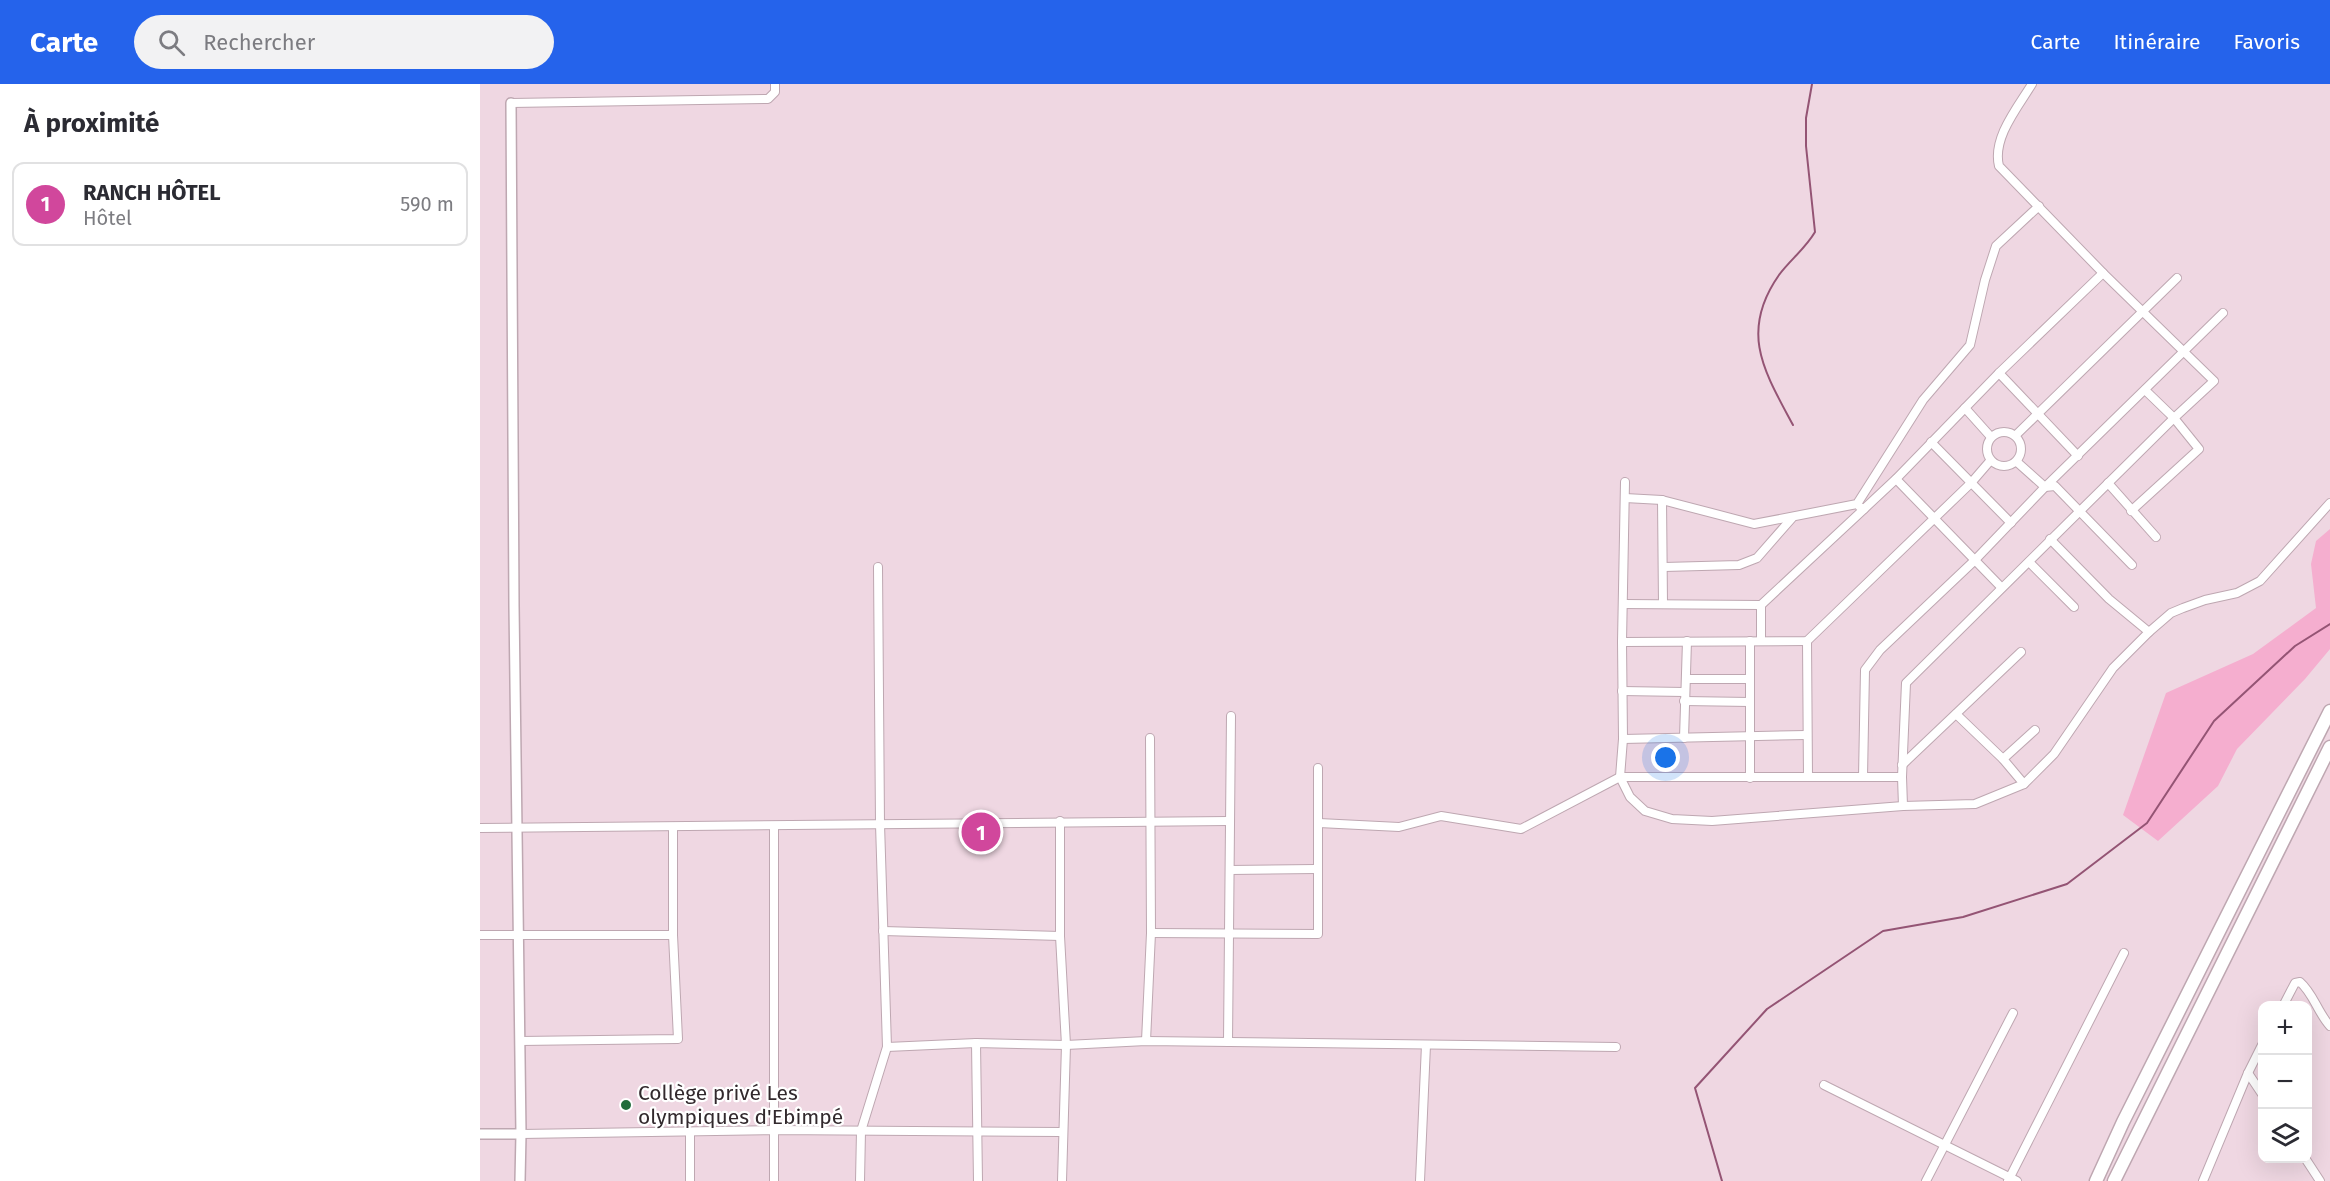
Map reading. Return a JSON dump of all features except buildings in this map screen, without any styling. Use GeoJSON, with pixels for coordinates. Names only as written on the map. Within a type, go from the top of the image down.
{"type":"FeatureCollection","features":[{"type":"Feature","properties":{"kind":"main road"},"geometry":{"type":"LineString","coordinates":[[2096,1181],[2128,1111],[2330,711]]}},
{"type":"Feature","properties":{"kind":"main road"},"geometry":{"type":"LineString","coordinates":[[2114,1181],[2330,747]]}},
{"type":"Feature","properties":{"kind":"street"},"geometry":{"type":"LineString","coordinates":[[520,1181],[517,758],[512,531],[511,103],[768,99],[775,92],[775,84]]}},
{"type":"Feature","properties":{"kind":"street"},"geometry":{"type":"LineString","coordinates":[[1903,806],[1902,765],[1906,682],[2214,381],[2103,273],[1999,166],[1997,149],[2011,118],[2032,84]]}},
{"type":"Feature","properties":{"kind":"street"},"geometry":{"type":"LineString","coordinates":[[1861,507],[1923,400],[1970,345],[1985,280],[1996,246],[2039,206]]}},
{"type":"Feature","properties":{"kind":"street"},"geometry":{"type":"LineString","coordinates":[[1623,604],[1761,605],[1861,507],[1896,479],[1999,373],[2103,273]]}},
{"type":"Feature","properties":{"kind":"street"},"geometry":{"type":"LineString","coordinates":[[2016,435],[2177,278]]}},
{"type":"Feature","properties":{"kind":"street"},"geometry":{"type":"LineString","coordinates":[[1863,777],[1865,670],[1880,650],[1974,561],[2045,487],[2223,313]]}},
{"type":"Feature","properties":{"kind":"street"},"geometry":{"type":"LineString","coordinates":[[1999,373],[2078,456]]}},
{"type":"Feature","properties":{"kind":"street"},"geometry":{"type":"LineString","coordinates":[[2131,511],[2199,449],[2174,418],[2145,390]]}},
{"type":"Feature","properties":{"kind":"street"},"geometry":{"type":"LineString","coordinates":[[1965,408],[1991,437]]}},
{"type":"Feature","properties":{"kind":"street"},"geometry":{"type":"LineString","coordinates":[[2003,431],[2016,435],[2023,448],[2017,462],[2004,468],[1990,461],[1986,449],[1991,437],[2003,431]]}},
{"type":"Feature","properties":{"kind":"street"},"geometry":{"type":"LineString","coordinates":[[1931,442],[2011,523]]}},
{"type":"Feature","properties":{"kind":"street"},"geometry":{"type":"LineString","coordinates":[[1622,642],[1808,641],[1971,483],[1990,461]]}},
{"type":"Feature","properties":{"kind":"street"},"geometry":{"type":"LineString","coordinates":[[2017,462],[2045,487],[2055,486],[2081,510],[2132,565]]}},
{"type":"Feature","properties":{"kind":"street"},"geometry":{"type":"LineString","coordinates":[[1896,479],[2001,588]]}},
{"type":"Feature","properties":{"kind":"street"},"geometry":{"type":"LineString","coordinates":[[1625,482],[1623,739],[1620,777],[1630,796],[1645,811],[1672,819],[1712,821],[1903,806],[1976,804],[2024,784],[2054,754],[2113,668],[2149,632],[2171,614],[2183,608],[2205,600],[2237,593],[2260,581],[2330,503]]}},
{"type":"Feature","properties":{"kind":"street"},"geometry":{"type":"LineString","coordinates":[[2108,483],[2156,537]]}},
{"type":"Feature","properties":{"kind":"street"},"geometry":{"type":"LineString","coordinates":[[1625,498],[1662,500],[1754,524],[1861,507]]}},
{"type":"Feature","properties":{"kind":"street"},"geometry":{"type":"LineString","coordinates":[[1662,500],[1663,604]]}},
{"type":"Feature","properties":{"kind":"street"},"geometry":{"type":"LineString","coordinates":[[1664,567],[1739,565],[1757,558],[1791,518]]}},
{"type":"Feature","properties":{"kind":"street"},"geometry":{"type":"LineString","coordinates":[[2050,539],[2109,599],[2149,632]]}},
{"type":"Feature","properties":{"kind":"street"},"geometry":{"type":"LineString","coordinates":[[2028,562],[2074,607]]}},
{"type":"Feature","properties":{"kind":"street"},"geometry":{"type":"LineString","coordinates":[[860,1181],[861,1131],[887,1047],[880,824],[878,567]]}},
{"type":"Feature","properties":{"kind":"street"},"geometry":{"type":"LineString","coordinates":[[1761,605],[1761,641]]}},
{"type":"Feature","properties":{"kind":"street"},"geometry":{"type":"LineString","coordinates":[[1684,738],[1687,641]]}},
{"type":"Feature","properties":{"kind":"street"},"geometry":{"type":"LineString","coordinates":[[1749,778],[1750,641]]}},
{"type":"Feature","properties":{"kind":"street"},"geometry":{"type":"LineString","coordinates":[[1808,641],[1806,735],[1808,777]]}},
{"type":"Feature","properties":{"kind":"street"},"geometry":{"type":"LineString","coordinates":[[1902,765],[2021,652]]}},
{"type":"Feature","properties":{"kind":"street"},"geometry":{"type":"LineString","coordinates":[[1686,679],[1749,679]]}},
{"type":"Feature","properties":{"kind":"street"},"geometry":{"type":"LineString","coordinates":[[1622,691],[1684,692]]}},
{"type":"Feature","properties":{"kind":"street"},"geometry":{"type":"LineString","coordinates":[[1684,701],[1750,702]]}},
{"type":"Feature","properties":{"kind":"street"},"geometry":{"type":"LineString","coordinates":[[1956,714],[2003,759],[2024,784]]}},
{"type":"Feature","properties":{"kind":"street"},"geometry":{"type":"LineString","coordinates":[[1228,1042],[1231,716]]}},
{"type":"Feature","properties":{"kind":"street"},"geometry":{"type":"LineString","coordinates":[[2003,759],[2035,730]]}},
{"type":"Feature","properties":{"kind":"street"},"geometry":{"type":"LineString","coordinates":[[1623,739],[1806,735]]}},
{"type":"Feature","properties":{"kind":"street"},"geometry":{"type":"LineString","coordinates":[[1146,1041],[1151,933],[1150,738]]}},
{"type":"Feature","properties":{"kind":"street"},"geometry":{"type":"LineString","coordinates":[[1151,933],[1318,934],[1318,768]]}},
{"type":"Feature","properties":{"kind":"street"},"geometry":{"type":"LineString","coordinates":[[1319,823],[1399,827],[1441,816],[1521,829],[1620,777],[1902,777]]}},
{"type":"Feature","properties":{"kind":"street"},"geometry":{"type":"LineString","coordinates":[[1060,821],[1060,936],[1066,1045],[1062,1181]]}},
{"type":"Feature","properties":{"kind":"street"},"geometry":{"type":"LineString","coordinates":[[480,828],[1229,821]]}},
{"type":"Feature","properties":{"kind":"street"},"geometry":{"type":"LineString","coordinates":[[520,1041],[678,1039],[673,935],[673,827]]}},
{"type":"Feature","properties":{"kind":"street"},"geometry":{"type":"LineString","coordinates":[[774,827],[774,1181]]}},
{"type":"Feature","properties":{"kind":"street"},"geometry":{"type":"LineString","coordinates":[[1230,870],[1317,869]]}},
{"type":"Feature","properties":{"kind":"street"},"geometry":{"type":"LineString","coordinates":[[883,931],[1060,936]]}},
{"type":"Feature","properties":{"kind":"street"},"geometry":{"type":"LineString","coordinates":[[480,935],[673,935]]}},
{"type":"Feature","properties":{"kind":"street"},"geometry":{"type":"LineString","coordinates":[[1824,1086],[2011,1180],[2124,953]]}},
{"type":"Feature","properties":{"kind":"street"},"geometry":{"type":"LineString","coordinates":[[2285,1001],[2295,983],[2300,982],[2330,1026]]}},
{"type":"Feature","properties":{"kind":"street"},"geometry":{"type":"LineString","coordinates":[[1926,1181],[2013,1013]]}},
{"type":"Feature","properties":{"kind":"street"},"geometry":{"type":"LineString","coordinates":[[887,1047],[976,1043],[1066,1045],[1146,1041],[1616,1047]]}},
{"type":"Feature","properties":{"kind":"street"},"geometry":{"type":"LineString","coordinates":[[976,1043],[978,1181]]}},
{"type":"Feature","properties":{"kind":"street"},"geometry":{"type":"LineString","coordinates":[[1419,1181],[1426,1045]]}},
{"type":"Feature","properties":{"kind":"street"},"geometry":{"type":"LineString","coordinates":[[2203,1181],[2258,1053]]}},
{"type":"Feature","properties":{"kind":"street"},"geometry":{"type":"LineString","coordinates":[[2248,1073],[2258,1088]]}},
{"type":"Feature","properties":{"kind":"street"},"geometry":{"type":"LineString","coordinates":[[480,1134],[773,1130],[1062,1132]]}},
{"type":"Feature","properties":{"kind":"street"},"geometry":{"type":"LineString","coordinates":[[690,1132],[690,1181]]}},
{"type":"Feature","properties":{"kind":"street"},"geometry":{"type":"LineString","coordinates":[[2308,1163],[2320,1181]]}},
{"type":"Feature","properties":{"kind":"shaded area"},"geometry":{"type":"Polygon","coordinates":[[[2330,529],[2330,649],[2305,679],[2237,749],[2218,786],[2158,841],[2123,815],[2166,693],[2253,654],[2316,608],[2311,564],[2316,541],[2330,529]]]}},
{"type":"Feature","properties":{"kind":"waterway"},"geometry":{"type":"LineString","coordinates":[[1793,425],[1765,369],[1758,333],[1760,315],[1767,296],[1779,275],[1815,232],[1806,146],[1806,118],[1812,84]]}},
{"type":"Feature","properties":{"kind":"waterway"},"geometry":{"type":"LineString","coordinates":[[1722,1181],[1695,1088],[1767,1009],[1883,931],[1963,917],[2067,884],[2147,823],[2214,721],[2295,646],[2330,624]]}},
{"type":"Feature","properties":{"kind":"place","name":"RANCH HÔTEL"},"geometry":{"type":"Point","coordinates":[981,832]}},
{"type":"Feature","properties":{"kind":"place","name":"Collège privé Les olympiques d'Ebimpé"},"geometry":{"type":"Point","coordinates":[626,1105]}}]}
